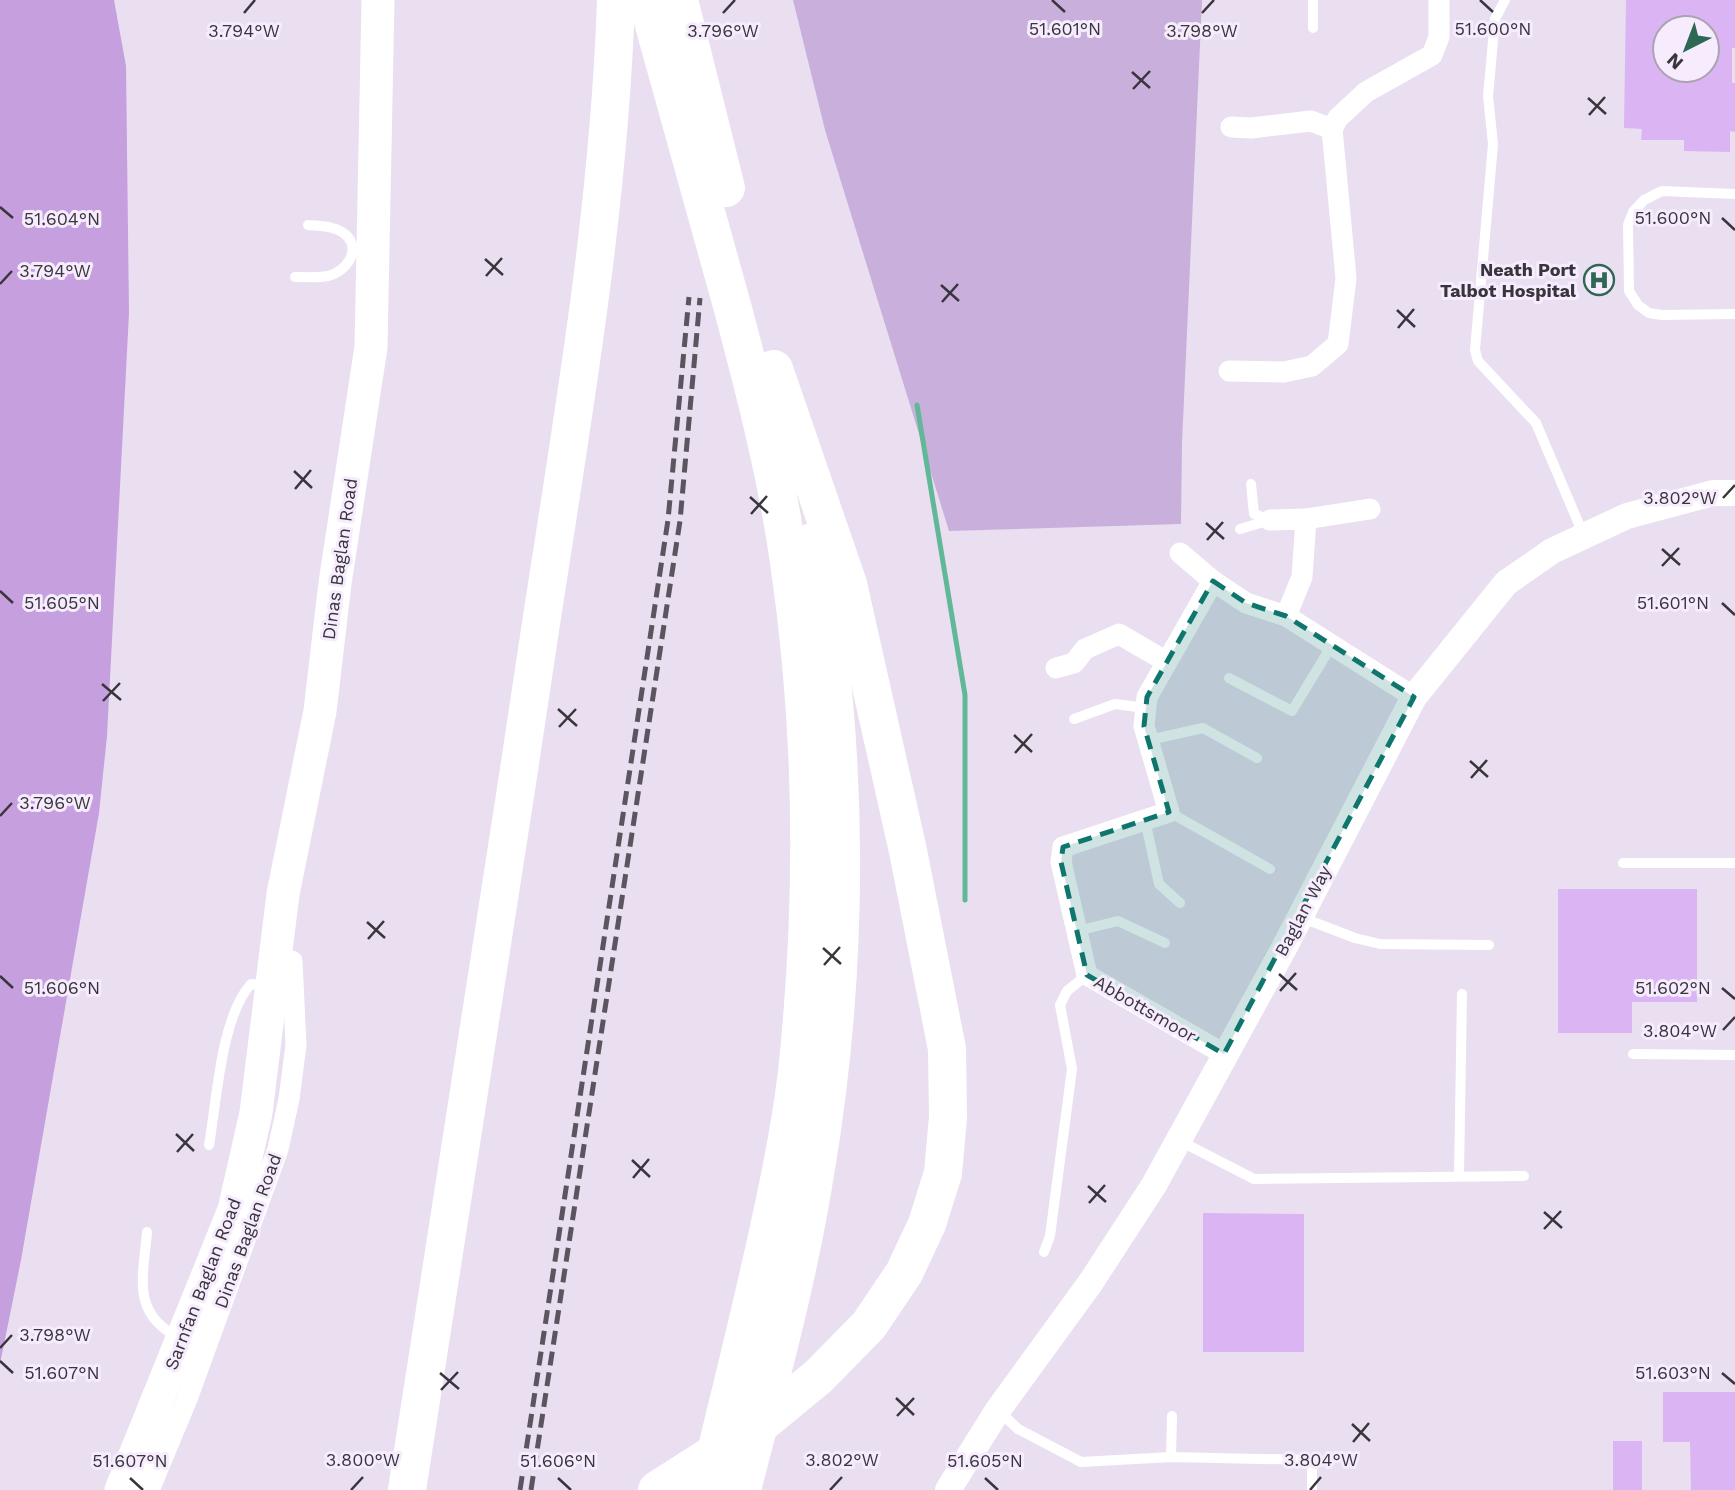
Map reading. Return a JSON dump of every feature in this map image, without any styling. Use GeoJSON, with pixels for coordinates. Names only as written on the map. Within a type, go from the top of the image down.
{"type":"FeatureCollection","features":[{"type":"Feature","properties":{"kind":"highway"},"geometry":{"type":"LineString","coordinates":[[407,1490],[471,1090],[592,285],[611,109],[616,0]]}},
{"type":"Feature","properties":{"kind":"highway"},"geometry":{"type":"LineString","coordinates":[[647,0],[720,261],[772,467],[789,561],[802,673],[809,767],[810,869],[796,1076],[780,1176],[761,1265],[707,1490]]}},
{"type":"Feature","properties":{"kind":"highway"},"geometry":{"type":"LineString","coordinates":[[679,0],[797,461],[817,571],[830,672],[838,767],[841,872],[838,976],[830,1079],[814,1182],[789,1299],[742,1490]]}},
{"type":"Feature","properties":{"kind":"highway"},"geometry":{"type":"LineString","coordinates":[[657,1490],[762,1423],[819,1376],[869,1325],[904,1273],[927,1224],[943,1173],[948,1117],[947,1049],[908,851],[848,584],[775,369]]}},
{"type":"Feature","properties":{"kind":"main road","name":"Dinas Baglan Road"},"geometry":{"type":"LineString","coordinates":[[256,1113],[282,973],[283,894],[320,711],[335,583],[371,347],[362,250],[385,56],[378,0]]}},
{"type":"Feature","properties":{"kind":"main road","name":"Sarnfan Baglan Road"},"geometry":{"type":"LineString","coordinates":[[121,1490],[234,1210],[256,1113]]}},
{"type":"Feature","properties":{"kind":"street"},"geometry":{"type":"LineString","coordinates":[[1239,365],[1284,372],[1312,366],[1338,344],[1346,278],[1332,130],[1338,118],[1366,92],[1432,55],[1439,37],[1439,0]]}},
{"type":"Feature","properties":{"kind":"street"},"geometry":{"type":"LineString","coordinates":[[1244,134],[1311,121],[1332,130]]}},
{"type":"Feature","properties":{"kind":"street","name":"Baglan Way"},"geometry":{"type":"LineString","coordinates":[[948,1490],[998,1410],[1091,1282],[1179,1140],[1300,917],[1414,697],[1506,583],[1552,551],[1627,516],[1713,493],[1735,494]]}},
{"type":"Feature","properties":{"kind":"street"},"geometry":{"type":"LineString","coordinates":[[1269,520],[1306,519],[1370,509]]}},
{"type":"Feature","properties":{"kind":"street"},"geometry":{"type":"LineString","coordinates":[[1286,616],[1302,577],[1306,519]]}},
{"type":"Feature","properties":{"kind":"street"},"geometry":{"type":"LineString","coordinates":[[1180,553],[1213,581],[1246,603],[1286,616],[1414,697]]}},
{"type":"Feature","properties":{"kind":"street"},"geometry":{"type":"LineString","coordinates":[[1169,812],[1144,726],[1147,697],[1213,581]]}},
{"type":"Feature","properties":{"kind":"street"},"geometry":{"type":"LineString","coordinates":[[1056,668],[1074,663],[1085,649],[1119,634],[1167,662]]}},
{"type":"Feature","properties":{"kind":"street","name":"Abbottsmoor"},"geometry":{"type":"LineString","coordinates":[[1169,812],[1063,847],[1061,862],[1076,931],[1087,975],[1224,1054]]}},
{"type":"Feature","properties":{"kind":"street","name":"Dinas Baglan Road"},"geometry":{"type":"LineString","coordinates":[[149,1490],[187,1399],[278,1149],[289,1099],[296,1045],[282,973]]}},
{"type":"Feature","properties":{"kind":"lane"},"geometry":{"type":"LineString","coordinates":[[1313,0],[1313,29]]}},
{"type":"Feature","properties":{"kind":"lane"},"geometry":{"type":"LineString","coordinates":[[1505,0],[1495,19],[1488,96],[1493,145],[1475,350],[1478,360],[1536,423],[1584,536]]}},
{"type":"Feature","properties":{"kind":"lane"},"geometry":{"type":"LineString","coordinates":[[1735,194],[1662,191],[1644,200],[1633,212],[1628,225],[1629,291],[1638,305],[1649,313],[1662,315],[1735,314]]}},
{"type":"Feature","properties":{"kind":"lane"},"geometry":{"type":"LineString","coordinates":[[295,277],[334,274],[362,250],[352,244],[344,233],[328,227],[308,225]]}},
{"type":"Feature","properties":{"kind":"lane"},"geometry":{"type":"LineString","coordinates":[[1251,484],[1254,514],[1269,520]]}},
{"type":"Feature","properties":{"kind":"lane"},"geometry":{"type":"LineString","coordinates":[[1240,529],[1269,520]]}},
{"type":"Feature","properties":{"kind":"lane"},"geometry":{"type":"LineString","coordinates":[[1229,678],[1292,711],[1332,645]]}},
{"type":"Feature","properties":{"kind":"lane"},"geometry":{"type":"LineString","coordinates":[[1074,719],[1115,704],[1146,708]]}},
{"type":"Feature","properties":{"kind":"lane"},"geometry":{"type":"LineString","coordinates":[[1149,740],[1203,728],[1256,758]]}},
{"type":"Feature","properties":{"kind":"lane"},"geometry":{"type":"LineString","coordinates":[[1169,812],[1270,869]]}},
{"type":"Feature","properties":{"kind":"lane"},"geometry":{"type":"LineString","coordinates":[[1145,820],[1158,884],[1180,903]]}},
{"type":"Feature","properties":{"kind":"lane"},"geometry":{"type":"LineString","coordinates":[[1623,863],[1735,863]]}},
{"type":"Feature","properties":{"kind":"lane"},"geometry":{"type":"LineString","coordinates":[[1300,917],[1355,938],[1380,944],[1489,945]]}},
{"type":"Feature","properties":{"kind":"lane"},"geometry":{"type":"LineString","coordinates":[[1076,931],[1118,921],[1165,943]]}},
{"type":"Feature","properties":{"kind":"lane"},"geometry":{"type":"LineString","coordinates":[[209,1145],[230,1022],[241,995],[251,984],[282,973]]}},
{"type":"Feature","properties":{"kind":"lane"},"geometry":{"type":"LineString","coordinates":[[1044,1252],[1050,1236],[1072,1069],[1060,1005],[1067,991],[1087,975]]}},
{"type":"Feature","properties":{"kind":"lane"},"geometry":{"type":"LineString","coordinates":[[1459,1177],[1462,994]]}},
{"type":"Feature","properties":{"kind":"lane"},"geometry":{"type":"LineString","coordinates":[[1633,1054],[1735,1055]]}},
{"type":"Feature","properties":{"kind":"lane"},"geometry":{"type":"LineString","coordinates":[[1179,1140],[1254,1179],[1524,1176]]}},
{"type":"Feature","properties":{"kind":"lane"},"geometry":{"type":"LineString","coordinates":[[147,1233],[142,1291],[144,1303],[158,1325],[183,1339]]}},
{"type":"Feature","properties":{"kind":"lane"},"geometry":{"type":"LineString","coordinates":[[998,1410],[1018,1429],[1081,1462],[1171,1457],[1311,1460],[1312,1490]]}},
{"type":"Feature","properties":{"kind":"lane"},"geometry":{"type":"LineString","coordinates":[[1171,1457],[1172,1416]]}},
{"type":"Feature","properties":{"kind":"highlighted area"},"geometry":{"type":"Polygon","coordinates":[[[1213,581],[1246,603],[1286,616],[1414,697],[1224,1054],[1087,975],[1061,862],[1063,847],[1169,812],[1144,726],[1147,697],[1213,581]]]}},
{"type":"Feature","properties":{"kind":"shaded area"},"geometry":{"type":"Polygon","coordinates":[[[0,0],[114,0],[126,66],[129,313],[107,736],[99,813],[21,1260],[0,1364],[0,0]]]}},
{"type":"Feature","properties":{"kind":"shaded area"},"geometry":{"type":"Polygon","coordinates":[[[793,0],[1202,0],[1182,443],[1181,524],[949,531],[825,130],[793,0]]]}},
{"type":"Feature","properties":{"kind":"building"},"geometry":{"type":"Polygon","coordinates":[[[1626,0],[1735,0],[1732,83],[1735,83],[1735,132],[1730,131],[1730,152],[1684,151],[1684,140],[1641,140],[1642,129],[1624,128],[1626,0]]]}},
{"type":"Feature","properties":{"kind":"building"},"geometry":{"type":"Polygon","coordinates":[[[1558,889],[1697,889],[1697,1002],[1632,1002],[1632,1033],[1558,1033],[1558,889]]]}},
{"type":"Feature","properties":{"kind":"building"},"geometry":{"type":"Polygon","coordinates":[[[1203,1213],[1304,1214],[1304,1352],[1203,1352],[1203,1213]]]}},
{"type":"Feature","properties":{"kind":"building"},"geometry":{"type":"Polygon","coordinates":[[[1663,1392],[1735,1392],[1735,1490],[1691,1490],[1690,1442],[1663,1442],[1663,1392]]]}},
{"type":"Feature","properties":{"kind":"building"},"geometry":{"type":"Polygon","coordinates":[[[1613,1441],[1642,1441],[1642,1490],[1613,1490],[1613,1441]]]}},
{"type":"Feature","properties":{"kind":"waterway"},"geometry":{"type":"LineString","coordinates":[[917,405],[965,695],[965,900]]}},
{"type":"Feature","properties":{"kind":"railway"},"geometry":{"type":"LineString","coordinates":[[520,1490],[668,520],[689,297]]}},
{"type":"Feature","properties":{"kind":"railway"},"geometry":{"type":"LineString","coordinates":[[531,1490],[680,521],[700,298]]}},
{"type":"Feature","properties":{"kind":"place","name":"Neath Port Talbot Hospital"},"geometry":{"type":"Point","coordinates":[1599,280]}}]}
